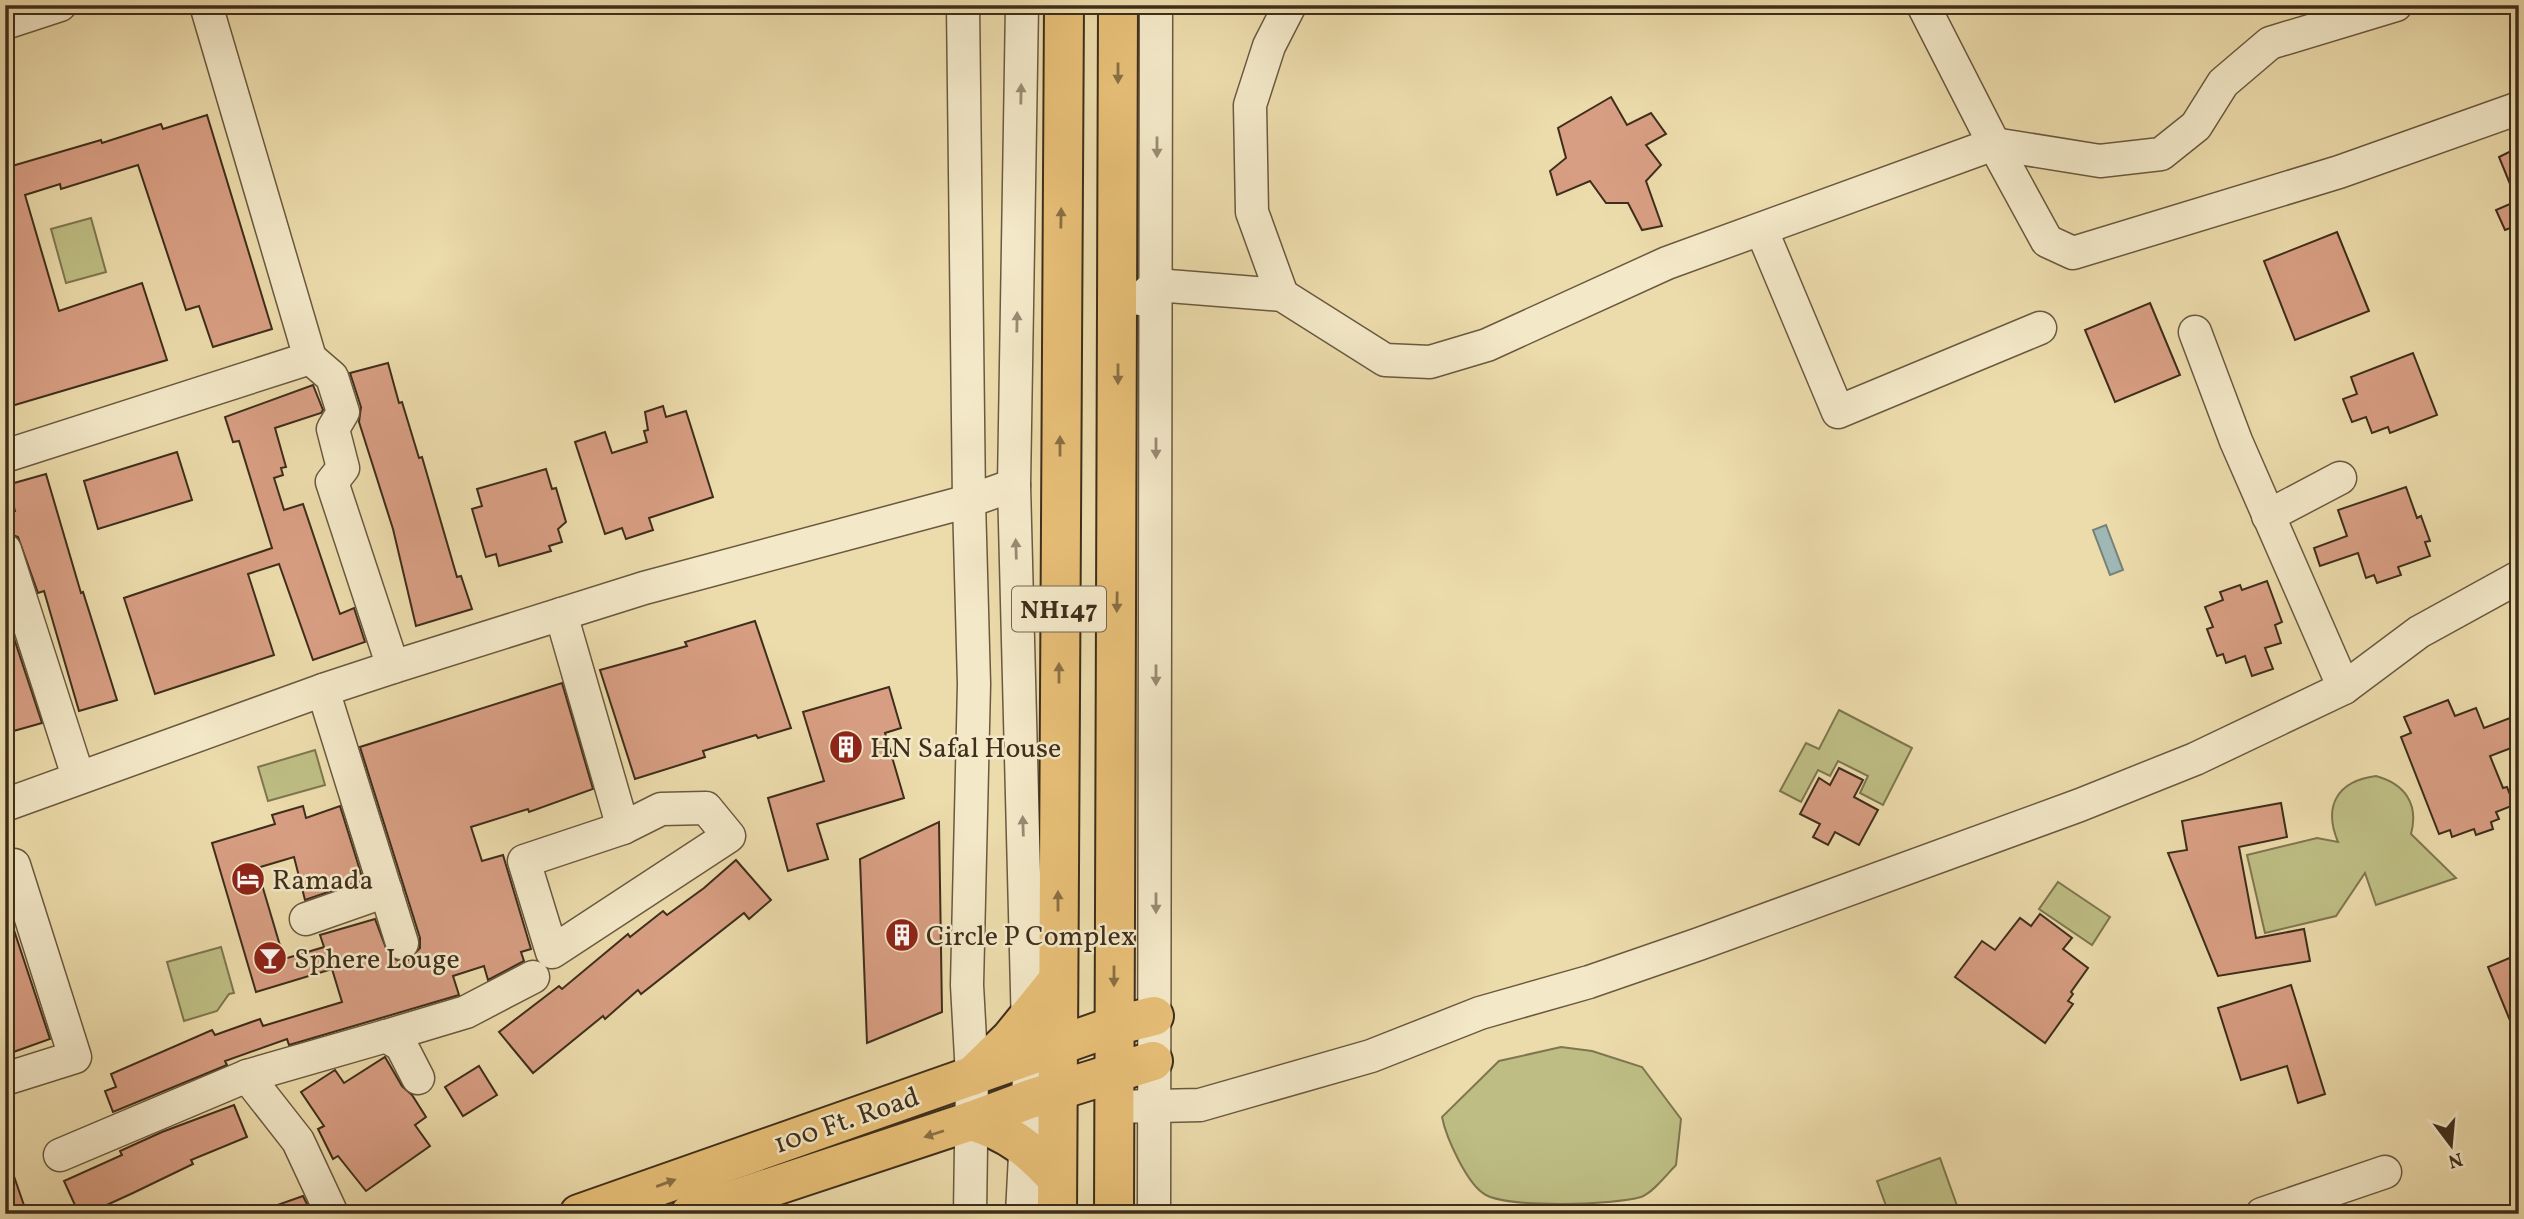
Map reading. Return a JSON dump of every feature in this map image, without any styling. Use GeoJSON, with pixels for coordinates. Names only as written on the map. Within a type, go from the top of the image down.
{"type":"FeatureCollection","features":[{"type":"Feature","properties":{"kind":"main road","name":"NH147"},"geometry":{"type":"LineString","coordinates":[[1057,1196],[1043,1095],[1043,1051],[1058,980],[1064,5]]}},
{"type":"Feature","properties":{"kind":"main road","name":"NH147"},"geometry":{"type":"LineString","coordinates":[[1114,1214],[1118,5]]}},
{"type":"Feature","properties":{"kind":"main road"},"geometry":{"type":"LineString","coordinates":[[972,1076],[1011,1038],[1058,980]]}},
{"type":"Feature","properties":{"kind":"main road","name":"100 Ft. Road"},"geometry":{"type":"LineString","coordinates":[[579,1214],[1114,1026],[1154,1016]]}},
{"type":"Feature","properties":{"kind":"main road","name":"100 Ft. Road"},"geometry":{"type":"LineString","coordinates":[[690,1214],[1043,1095],[1114,1089],[1153,1062]]}},
{"type":"Feature","properties":{"kind":"main road"},"geometry":{"type":"LineString","coordinates":[[971,1121],[996,1128],[1027,1148],[1057,1196]]}},
{"type":"Feature","properties":{"kind":"street"},"geometry":{"type":"LineString","coordinates":[[5,23],[60,5]]}},
{"type":"Feature","properties":{"kind":"street"},"geometry":{"type":"LineString","coordinates":[[206,5],[310,358],[331,377],[343,412],[333,429],[343,468],[332,482],[393,667]]}},
{"type":"Feature","properties":{"kind":"street"},"geometry":{"type":"LineString","coordinates":[[963,5],[968,501],[974,684],[968,985],[972,1076],[970,1214]]}},
{"type":"Feature","properties":{"kind":"street"},"geometry":{"type":"LineString","coordinates":[[1022,5],[1014,485],[1028,1016],[1043,1051]]}},
{"type":"Feature","properties":{"kind":"street"},"geometry":{"type":"LineString","coordinates":[[1154,1214],[1156,5]]}},
{"type":"Feature","properties":{"kind":"street"},"geometry":{"type":"LineString","coordinates":[[1282,295],[1252,212],[1250,105],[1269,46],[1290,5]]}},
{"type":"Feature","properties":{"kind":"street"},"geometry":{"type":"LineString","coordinates":[[1923,5],[2047,241],[2073,253],[2339,172],[2519,108]]}},
{"type":"Feature","properties":{"kind":"street"},"geometry":{"type":"LineString","coordinates":[[1118,318],[1156,285],[1282,295],[1385,360],[1430,362],[1487,345],[1667,263],[1762,231],[1994,144],[2099,161],[2161,154],[2196,126],[2223,83],[2270,43],[2396,5]]}},
{"type":"Feature","properties":{"kind":"street"},"geometry":{"type":"LineString","coordinates":[[1762,231],[1838,412],[2040,328]]}},
{"type":"Feature","properties":{"kind":"street"},"geometry":{"type":"LineString","coordinates":[[2195,332],[2235,441],[2344,688]]}},
{"type":"Feature","properties":{"kind":"street"},"geometry":{"type":"LineString","coordinates":[[5,456],[310,358]]}},
{"type":"Feature","properties":{"kind":"street"},"geometry":{"type":"LineString","coordinates":[[2268,516],[2340,478]]}},
{"type":"Feature","properties":{"kind":"street"},"geometry":{"type":"LineString","coordinates":[[6,803],[323,690],[561,614],[644,588],[968,501],[1014,485]]}},
{"type":"Feature","properties":{"kind":"street"},"geometry":{"type":"LineString","coordinates":[[5,550],[75,767]]}},
{"type":"Feature","properties":{"kind":"street"},"geometry":{"type":"LineString","coordinates":[[1114,1089],[1153,1108],[1200,1105],[1371,1056],[1480,1013],[1589,982],[1699,944],[2080,805],[2195,760],[2344,688],[2419,632],[2519,577]]}},
{"type":"Feature","properties":{"kind":"street"},"geometry":{"type":"LineString","coordinates":[[561,614],[622,828]]}},
{"type":"Feature","properties":{"kind":"street"},"geometry":{"type":"LineString","coordinates":[[323,690],[402,943]]}},
{"type":"Feature","properties":{"kind":"street"},"geometry":{"type":"LineString","coordinates":[[706,808],[729,836],[552,952],[524,861],[622,828],[661,809],[706,808]]}},
{"type":"Feature","properties":{"kind":"street"},"geometry":{"type":"LineString","coordinates":[[1114,827],[1156,827]]}},
{"type":"Feature","properties":{"kind":"street"},"geometry":{"type":"LineString","coordinates":[[5,868],[13,865],[75,1057],[5,1079]]}},
{"type":"Feature","properties":{"kind":"street"},"geometry":{"type":"LineString","coordinates":[[306,919],[386,891]]}},
{"type":"Feature","properties":{"kind":"street"},"geometry":{"type":"LineString","coordinates":[[60,1156],[247,1076],[466,1012],[533,977]]}},
{"type":"Feature","properties":{"kind":"street"},"geometry":{"type":"LineString","coordinates":[[387,1036],[401,1045],[418,1078]]}},
{"type":"Feature","properties":{"kind":"street"},"geometry":{"type":"LineString","coordinates":[[247,1076],[298,1141],[331,1214]]}},
{"type":"Feature","properties":{"kind":"street"},"geometry":{"type":"LineString","coordinates":[[1022,1214],[1027,1148],[1043,1095]]}},
{"type":"Feature","properties":{"kind":"street"},"geometry":{"type":"LineString","coordinates":[[2262,1214],[2385,1172]]}},
{"type":"Feature","properties":{"kind":"green space"},"geometry":{"type":"Polygon","coordinates":[[[91,218],[106,272],[66,283],[51,229],[91,218]]]}},
{"type":"Feature","properties":{"kind":"green space"},"geometry":{"type":"Polygon","coordinates":[[[1839,710],[1912,748],[1883,805],[1860,793],[1868,776],[1838,761],[1830,776],[1818,770],[1801,802],[1780,791],[1806,743],[1819,749],[1839,710]]]}},
{"type":"Feature","properties":{"kind":"green space"},"geometry":{"type":"Polygon","coordinates":[[[315,750],[325,785],[268,801],[258,767],[315,750]]]}},
{"type":"Feature","properties":{"kind":"green space"},"geometry":{"type":"Polygon","coordinates":[[[2376,776],[2402,790],[2413,813],[2411,834],[2456,878],[2376,905],[2365,873],[2336,916],[2265,933],[2247,855],[2317,838],[2338,842],[2332,817],[2337,797],[2352,783],[2376,776]]]}},
{"type":"Feature","properties":{"kind":"green space"},"geometry":{"type":"Polygon","coordinates":[[[2058,882],[2110,917],[2092,945],[2039,909],[2058,882]]]}},
{"type":"Feature","properties":{"kind":"green space"},"geometry":{"type":"Polygon","coordinates":[[[221,947],[234,993],[229,994],[217,1011],[184,1021],[167,962],[221,947]]]}},
{"type":"Feature","properties":{"kind":"green space"},"geometry":{"type":"Polygon","coordinates":[[[1561,1047],[1592,1051],[1642,1067],[1681,1119],[1676,1165],[1646,1195],[1627,1200],[1586,1203],[1516,1202],[1486,1195],[1465,1171],[1442,1117],[1499,1061],[1561,1047]]]}},
{"type":"Feature","properties":{"kind":"green space"},"geometry":{"type":"Polygon","coordinates":[[[1940,1158],[1960,1214],[1889,1214],[1877,1181],[1940,1158]]]}},
{"type":"Feature","properties":{"kind":"water"},"geometry":{"type":"Polygon","coordinates":[[[2106,525],[2123,570],[2110,575],[2093,530],[2106,525]]]}},
{"type":"Feature","properties":{"kind":"building"},"geometry":{"type":"Polygon","coordinates":[[[1611,97],[1627,125],[1651,113],[1666,134],[1646,145],[1661,165],[1646,181],[1662,226],[1642,230],[1628,203],[1606,203],[1590,181],[1557,195],[1550,171],[1566,158],[1558,128],[1611,97]]]}},
{"type":"Feature","properties":{"kind":"building"},"geometry":{"type":"Polygon","coordinates":[[[207,115],[272,329],[213,347],[199,306],[186,310],[138,165],[61,189],[60,184],[25,195],[59,311],[142,283],[167,360],[8,407],[5,398],[5,168],[101,140],[102,143],[161,124],[163,129],[207,115]]]}},
{"type":"Feature","properties":{"kind":"building"},"geometry":{"type":"Polygon","coordinates":[[[2519,147],[2519,225],[2505,230],[2496,210],[2517,201],[2499,157],[2519,147]]]}},
{"type":"Feature","properties":{"kind":"building"},"geometry":{"type":"Polygon","coordinates":[[[2337,232],[2369,311],[2295,340],[2264,261],[2337,232]]]}},
{"type":"Feature","properties":{"kind":"building"},"geometry":{"type":"Polygon","coordinates":[[[2150,303],[2180,375],[2115,402],[2085,330],[2150,303]]]}},
{"type":"Feature","properties":{"kind":"building"},"geometry":{"type":"Polygon","coordinates":[[[2413,353],[2437,415],[2390,433],[2388,427],[2372,433],[2366,417],[2352,422],[2343,399],[2357,394],[2351,377],[2413,353]]]}},
{"type":"Feature","properties":{"kind":"building"},"geometry":{"type":"Polygon","coordinates":[[[388,363],[399,403],[402,402],[419,458],[422,457],[457,577],[461,576],[472,609],[416,626],[393,529],[359,422],[361,407],[350,373],[388,363]]]}},
{"type":"Feature","properties":{"kind":"building"},"geometry":{"type":"Polygon","coordinates":[[[313,385],[323,410],[321,413],[275,428],[286,467],[281,468],[283,475],[274,478],[284,510],[303,504],[340,614],[354,608],[365,642],[313,660],[279,564],[248,574],[274,655],[155,694],[124,598],[272,548],[239,441],[233,442],[225,417],[313,385]]]}},
{"type":"Feature","properties":{"kind":"building"},"geometry":{"type":"Polygon","coordinates":[[[663,406],[666,417],[686,411],[713,497],[649,518],[653,530],[626,539],[622,528],[605,534],[575,442],[605,432],[612,453],[647,442],[644,431],[648,430],[645,412],[663,406]]]}},
{"type":"Feature","properties":{"kind":"building"},"geometry":{"type":"Polygon","coordinates":[[[177,452],[192,500],[98,529],[84,481],[177,452]]]}},
{"type":"Feature","properties":{"kind":"building"},"geometry":{"type":"Polygon","coordinates":[[[546,469],[552,489],[556,488],[566,522],[558,529],[562,542],[549,546],[551,551],[499,566],[496,554],[486,557],[472,509],[482,506],[477,489],[546,469]]]}},
{"type":"Feature","properties":{"kind":"building"},"geometry":{"type":"Polygon","coordinates":[[[46,474],[81,593],[83,592],[117,700],[79,711],[44,591],[38,593],[18,537],[5,532],[5,513],[15,511],[7,485],[46,474]]]}},
{"type":"Feature","properties":{"kind":"building"},"geometry":{"type":"Polygon","coordinates":[[[2406,487],[2417,518],[2421,516],[2430,541],[2425,542],[2430,556],[2398,567],[2401,575],[2377,583],[2374,575],[2366,578],[2358,553],[2320,566],[2314,548],[2347,536],[2338,510],[2406,487]]]}},
{"type":"Feature","properties":{"kind":"building"},"geometry":{"type":"Polygon","coordinates":[[[2267,581],[2282,622],[2275,625],[2281,643],[2265,648],[2273,669],[2252,676],[2245,656],[2226,663],[2223,654],[2217,656],[2207,629],[2213,627],[2205,607],[2223,600],[2220,592],[2240,585],[2242,590],[2267,581]]]}},
{"type":"Feature","properties":{"kind":"building"},"geometry":{"type":"Polygon","coordinates":[[[5,611],[42,723],[10,732],[5,716],[5,611]]]}},
{"type":"Feature","properties":{"kind":"building"},"geometry":{"type":"Polygon","coordinates":[[[755,621],[791,728],[703,751],[705,757],[635,779],[600,670],[687,646],[685,642],[755,621]]]}},
{"type":"Feature","properties":{"kind":"building"},"geometry":{"type":"Polygon","coordinates":[[[562,683],[593,789],[529,812],[528,809],[471,827],[482,861],[503,855],[531,949],[521,952],[524,961],[488,980],[484,966],[453,976],[459,995],[289,1045],[287,1039],[225,1061],[227,1065],[113,1112],[105,1091],[116,1087],[111,1074],[212,1030],[215,1035],[260,1019],[263,1026],[342,1002],[332,969],[256,992],[212,843],[275,824],[272,815],[303,806],[306,818],[340,806],[363,880],[305,900],[294,857],[257,868],[284,959],[324,947],[320,935],[375,919],[389,956],[399,961],[408,960],[420,948],[420,938],[360,747],[562,683]]]}},
{"type":"Feature","properties":{"kind":"building","name":"HN Safal House"},"geometry":{"type":"Polygon","coordinates":[[[889,687],[901,728],[885,733],[904,798],[817,824],[828,859],[788,871],[768,798],[824,781],[803,712],[889,687]]]}},
{"type":"Feature","properties":{"kind":"building"},"geometry":{"type":"Polygon","coordinates":[[[2448,700],[2455,716],[2476,708],[2484,728],[2510,718],[2519,741],[2519,745],[2490,756],[2503,788],[2507,787],[2514,805],[2496,812],[2499,819],[2491,822],[2493,829],[2476,835],[2474,829],[2452,837],[2450,830],[2439,834],[2401,737],[2411,733],[2404,717],[2448,700]]]}},
{"type":"Feature","properties":{"kind":"building"},"geometry":{"type":"Polygon","coordinates":[[[1839,768],[1863,780],[1854,797],[1878,810],[1859,845],[1835,832],[1828,845],[1813,837],[1820,824],[1800,814],[1819,778],[1830,785],[1839,768]]]}},
{"type":"Feature","properties":{"kind":"building"},"geometry":{"type":"Polygon","coordinates":[[[2281,803],[2287,837],[2239,847],[2256,938],[2304,929],[2310,961],[2218,976],[2168,853],[2187,850],[2182,821],[2281,803]]]}},
{"type":"Feature","properties":{"kind":"building","name":"Circle P Complex"},"geometry":{"type":"Polygon","coordinates":[[[939,822],[942,1012],[867,1043],[860,859],[939,822]]]}},
{"type":"Feature","properties":{"kind":"building"},"geometry":{"type":"Polygon","coordinates":[[[736,860],[771,900],[749,919],[744,913],[641,994],[638,990],[605,1019],[603,1016],[533,1073],[499,1032],[559,986],[562,989],[628,934],[630,937],[663,911],[667,915],[736,860]]]}},
{"type":"Feature","properties":{"kind":"building"},"geometry":{"type":"Polygon","coordinates":[[[5,903],[50,1039],[5,1055],[5,903]]]}},
{"type":"Feature","properties":{"kind":"building"},"geometry":{"type":"Polygon","coordinates":[[[2040,914],[2072,938],[2063,949],[2088,968],[2071,992],[2073,994],[2068,1001],[2073,1004],[2045,1043],[1955,977],[1982,941],[1995,950],[2020,918],[2031,926],[2040,914]]]}},
{"type":"Feature","properties":{"kind":"building"},"geometry":{"type":"Polygon","coordinates":[[[2519,954],[2519,1040],[2518,1040],[2488,967],[2519,954]]]}},
{"type":"Feature","properties":{"kind":"building"},"geometry":{"type":"Polygon","coordinates":[[[2291,985],[2325,1094],[2298,1103],[2287,1066],[2241,1080],[2218,1008],[2291,985]]]}},
{"type":"Feature","properties":{"kind":"building"},"geometry":{"type":"Polygon","coordinates":[[[385,1057],[402,1086],[412,1095],[426,1117],[415,1125],[430,1146],[366,1191],[338,1156],[333,1159],[318,1129],[324,1126],[301,1092],[335,1070],[344,1083],[385,1057]]]}},
{"type":"Feature","properties":{"kind":"building"},"geometry":{"type":"Polygon","coordinates":[[[479,1066],[497,1095],[463,1116],[445,1087],[479,1066]]]}},
{"type":"Feature","properties":{"kind":"building"},"geometry":{"type":"Polygon","coordinates":[[[234,1105],[247,1137],[191,1160],[193,1164],[133,1193],[87,1214],[79,1214],[64,1181],[122,1155],[120,1151],[162,1132],[234,1105]]]}},
{"type":"Feature","properties":{"kind":"building"},"geometry":{"type":"Polygon","coordinates":[[[8,1159],[27,1214],[5,1214],[5,1160],[8,1159]]]}},
{"type":"Feature","properties":{"kind":"building"},"geometry":{"type":"Polygon","coordinates":[[[303,1196],[312,1214],[261,1214],[260,1211],[303,1196]]]}},
{"type":"Feature","properties":{"kind":"place","name":"HN Safal House"},"geometry":{"type":"Point","coordinates":[846,747]}},
{"type":"Feature","properties":{"kind":"place","name":"Ramada"},"geometry":{"type":"Point","coordinates":[248,879]}},
{"type":"Feature","properties":{"kind":"place","name":"Circle P Complex"},"geometry":{"type":"Point","coordinates":[902,935]}},
{"type":"Feature","properties":{"kind":"place","name":"Sphere Louge"},"geometry":{"type":"Point","coordinates":[270,958]}}]}
